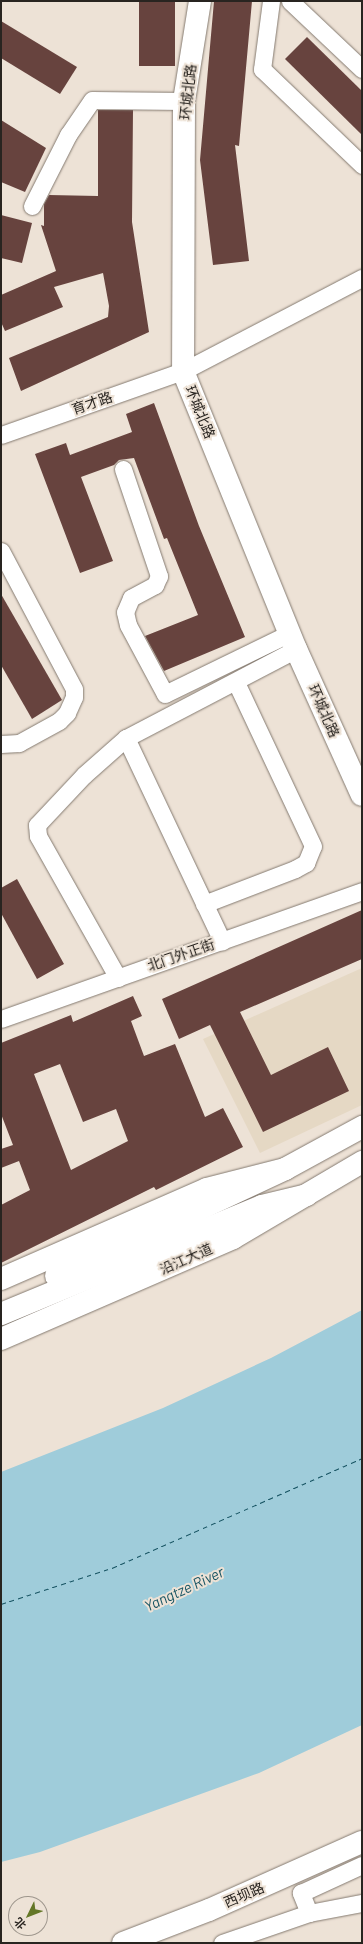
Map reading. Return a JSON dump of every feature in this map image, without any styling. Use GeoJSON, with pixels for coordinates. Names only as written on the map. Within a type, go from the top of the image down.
{"type":"FeatureCollection","features":[{"type":"Feature","properties":{"kind":"main road","name":"环城北路"},"geometry":{"type":"LineString","coordinates":[[200,1],[184,101],[183,371],[293,641],[362,795]]}},
{"type":"Feature","properties":{"kind":"main road"},"geometry":{"type":"LineString","coordinates":[[1,1299],[285,1169],[362,1127]]}},
{"type":"Feature","properties":{"kind":"main road","name":"沿江大道"},"geometry":{"type":"LineString","coordinates":[[1,1338],[233,1238],[362,1162]]}},
{"type":"Feature","properties":{"kind":"main road"},"geometry":{"type":"LineString","coordinates":[[1,1279],[206,1189],[285,1169]]}},
{"type":"Feature","properties":{"kind":"main road"},"geometry":{"type":"LineString","coordinates":[[1,1314],[262,1206],[307,1195]]}},
{"type":"Feature","properties":{"kind":"main road","name":"西坝路"},"geometry":{"type":"LineString","coordinates":[[123,1943],[216,1907],[362,1842]]}},
{"type":"Feature","properties":{"kind":"street"},"geometry":{"type":"LineString","coordinates":[[271,1],[262,70],[362,165]]}},
{"type":"Feature","properties":{"kind":"street"},"geometry":{"type":"LineString","coordinates":[[290,1],[362,69]]}},
{"type":"Feature","properties":{"kind":"street"},"geometry":{"type":"LineString","coordinates":[[32,206],[68,135],[92,100],[184,101]]}},
{"type":"Feature","properties":{"kind":"street","name":"育才路"},"geometry":{"type":"LineString","coordinates":[[1,435],[183,371],[362,278]]}},
{"type":"Feature","properties":{"kind":"street"},"geometry":{"type":"LineString","coordinates":[[124,469],[158,576],[155,585],[131,598],[125,612],[128,626],[165,694],[293,641]]}},
{"type":"Feature","properties":{"kind":"street"},"geometry":{"type":"LineString","coordinates":[[1,551],[74,689],[74,696],[67,713],[59,721],[19,743],[1,744]]}},
{"type":"Feature","properties":{"kind":"street"},"geometry":{"type":"LineString","coordinates":[[118,978],[38,836],[37,825],[84,775],[126,738],[236,682],[293,641]]}},
{"type":"Feature","properties":{"kind":"street"},"geometry":{"type":"LineString","coordinates":[[204,904],[295,869],[306,863],[313,846],[236,682]]}},
{"type":"Feature","properties":{"kind":"street"},"geometry":{"type":"LineString","coordinates":[[126,738],[222,941]]}},
{"type":"Feature","properties":{"kind":"street","name":"北门外正街"},"geometry":{"type":"LineString","coordinates":[[1,1019],[362,891]]}},
{"type":"Feature","properties":{"kind":"street"},"geometry":{"type":"LineString","coordinates":[[309,1913],[301,1893],[362,1865]]}},
{"type":"Feature","properties":{"kind":"street"},"geometry":{"type":"LineString","coordinates":[[222,1943],[309,1913],[362,1903]]}},
{"type":"Feature","properties":{"kind":"shaded area"},"geometry":{"type":"Polygon","coordinates":[[[362,968],[362,1105],[260,1153],[203,1039],[362,968]]]}},
{"type":"Feature","properties":{"kind":"water","name":"Yangtze River"},"geometry":{"type":"Polygon","coordinates":[[[362,1310],[362,1725],[259,1773],[40,1852],[1,1862],[1,1472],[163,1408],[271,1358],[362,1310]]]}},
{"type":"Feature","properties":{"kind":"building"},"geometry":{"type":"Polygon","coordinates":[[[139,1],[175,1],[175,66],[139,66],[139,1]]]}},
{"type":"Feature","properties":{"kind":"building"},"geometry":{"type":"Polygon","coordinates":[[[214,1],[252,1],[239,146],[235,145],[249,261],[213,265],[200,160],[214,1]]]}},
{"type":"Feature","properties":{"kind":"building"},"geometry":{"type":"Polygon","coordinates":[[[1,21],[77,67],[60,94],[1,58],[1,21]]]}},
{"type":"Feature","properties":{"kind":"building"},"geometry":{"type":"Polygon","coordinates":[[[307,37],[362,91],[362,135],[285,59],[307,37]]]}},
{"type":"Feature","properties":{"kind":"building"},"geometry":{"type":"Polygon","coordinates":[[[98,110],[133,110],[132,222],[149,332],[21,391],[9,358],[108,317],[109,306],[103,273],[54,287],[63,307],[5,331],[1,322],[1,295],[56,271],[41,225],[44,226],[44,204],[49,195],[98,196],[98,110]]]}},
{"type":"Feature","properties":{"kind":"building"},"geometry":{"type":"Polygon","coordinates":[[[1,120],[46,148],[25,192],[1,182],[1,120]]]}},
{"type":"Feature","properties":{"kind":"building"},"geometry":{"type":"Polygon","coordinates":[[[1,215],[32,223],[22,263],[1,258],[1,215]]]}},
{"type":"Feature","properties":{"kind":"building"},"geometry":{"type":"Polygon","coordinates":[[[154,403],[199,526],[245,637],[164,671],[145,636],[198,615],[167,538],[164,539],[134,458],[119,460],[114,465],[81,477],[113,561],[80,573],[35,454],[66,443],[70,455],[132,432],[126,414],[154,403]]]}},
{"type":"Feature","properties":{"kind":"building"},"geometry":{"type":"Polygon","coordinates":[[[1,594],[62,700],[32,719],[1,665],[1,594]]]}},
{"type":"Feature","properties":{"kind":"building"},"geometry":{"type":"Polygon","coordinates":[[[17,879],[64,964],[37,979],[1,913],[1,888],[17,879]]]}},
{"type":"Feature","properties":{"kind":"building"},"geometry":{"type":"Polygon","coordinates":[[[362,910],[362,959],[240,1012],[271,1075],[328,1047],[349,1091],[263,1132],[210,1025],[179,1039],[162,999],[362,910]]]}},
{"type":"Feature","properties":{"kind":"building"},"geometry":{"type":"Polygon","coordinates":[[[133,996],[142,1016],[131,1021],[144,1056],[175,1044],[205,1117],[223,1108],[243,1147],[156,1190],[154,1187],[1,1263],[1,1205],[30,1190],[19,1161],[1,1168],[1,1149],[13,1145],[1,1114],[1,1043],[71,1015],[73,1022],[133,996]],[[60,1064],[34,1074],[71,1170],[128,1141],[116,1109],[83,1122],[60,1064]]]}},
{"type":"Feature","properties":{"kind":"ferry route"},"geometry":{"type":"LineString","coordinates":[[1,1604],[112,1568],[362,1458]]}}]}
